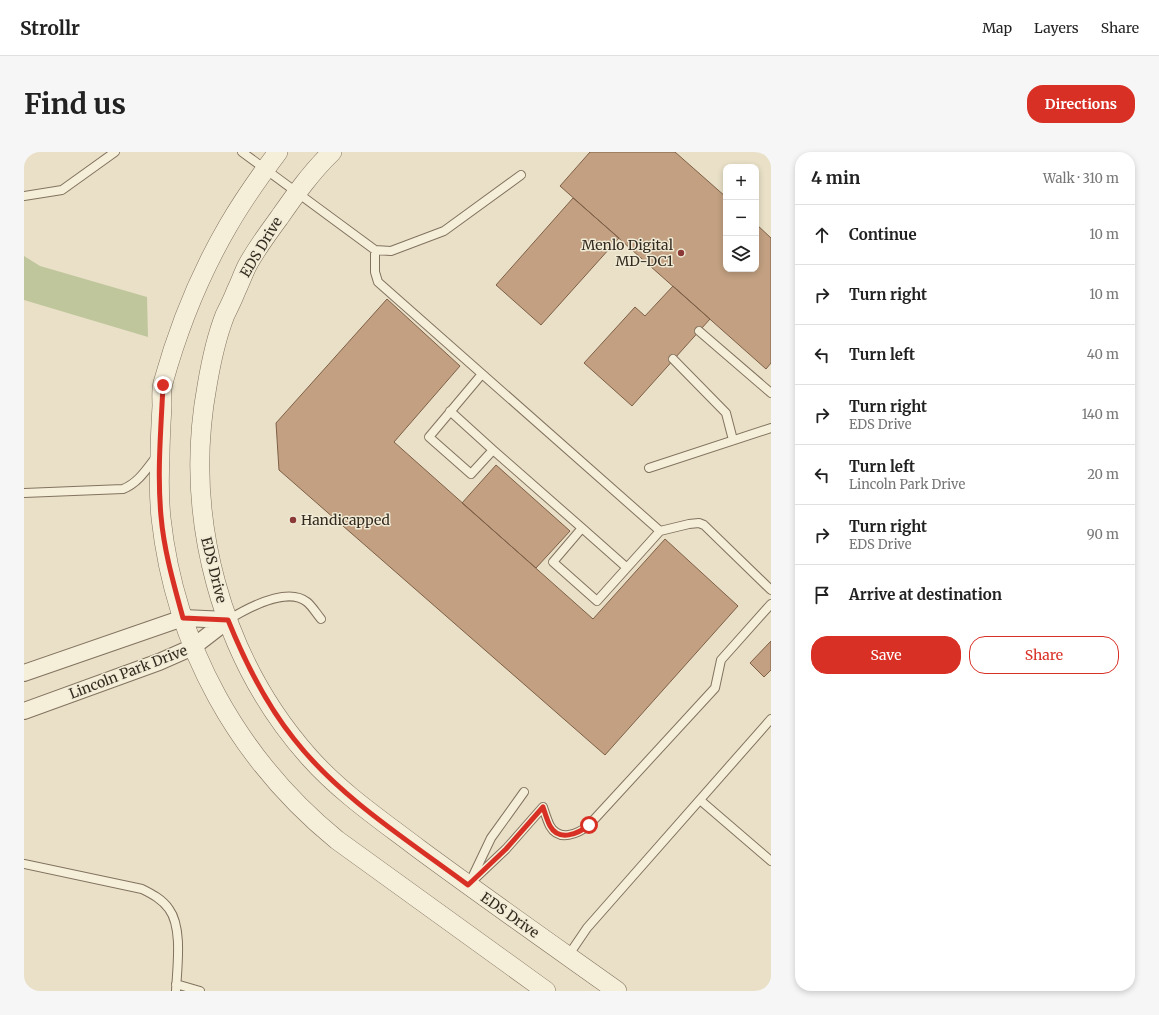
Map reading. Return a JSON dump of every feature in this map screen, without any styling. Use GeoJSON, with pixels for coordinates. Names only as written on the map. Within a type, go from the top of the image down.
{"type":"FeatureCollection","features":[{"type":"Feature","properties":{"kind":"street"},"geometry":{"type":"LineString","coordinates":[[278,152],[255,183],[228,226],[203,274],[182,323],[163,385],[159,486],[161,518],[172,580],[183,618],[203,670],[218,698],[243,739],[290,798],[314,821],[363,860],[546,991]]}},
{"type":"Feature","properties":{"kind":"street","name":"EDS Drive"},"geometry":{"type":"LineString","coordinates":[[332,152],[296,193],[247,266],[225,317],[212,359],[203,405],[200,442],[200,494],[206,539],[212,568],[228,620],[245,660],[263,696],[294,739],[335,783],[367,811],[617,991]]}},
{"type":"Feature","properties":{"kind":"street"},"geometry":{"type":"LineString","coordinates":[[24,673],[183,618],[228,620]]}},
{"type":"Feature","properties":{"kind":"street","name":"Lincoln Park Drive"},"geometry":{"type":"LineString","coordinates":[[24,711],[160,662],[193,646],[228,620]]}},
{"type":"Feature","properties":{"kind":"lane"},"geometry":{"type":"LineString","coordinates":[[24,196],[62,190],[115,152]]}},
{"type":"Feature","properties":{"kind":"lane"},"geometry":{"type":"LineString","coordinates":[[242,152],[375,250],[391,251],[444,230],[521,175]]}},
{"type":"Feature","properties":{"kind":"lane"},"geometry":{"type":"LineString","coordinates":[[375,250],[374,262],[378,282],[660,532]]}},
{"type":"Feature","properties":{"kind":"lane"},"geometry":{"type":"LineString","coordinates":[[699,331],[771,394]]}},
{"type":"Feature","properties":{"kind":"lane"},"geometry":{"type":"LineString","coordinates":[[674,359],[726,413],[733,440]]}},
{"type":"Feature","properties":{"kind":"lane"},"geometry":{"type":"LineString","coordinates":[[482,374],[429,436],[471,474],[493,450]]}},
{"type":"Feature","properties":{"kind":"lane"},"geometry":{"type":"LineString","coordinates":[[450,411],[626,567]]}},
{"type":"Feature","properties":{"kind":"lane"},"geometry":{"type":"LineString","coordinates":[[649,468],[771,428]]}},
{"type":"Feature","properties":{"kind":"lane"},"geometry":{"type":"LineString","coordinates":[[24,493],[122,489],[130,486],[144,473],[160,452]]}},
{"type":"Feature","properties":{"kind":"lane"},"geometry":{"type":"LineString","coordinates":[[582,528],[553,562],[597,601],[626,567],[660,532],[699,522],[704,525],[771,590]]}},
{"type":"Feature","properties":{"kind":"lane"},"geometry":{"type":"LineString","coordinates":[[228,620],[257,605],[288,596],[298,597],[306,601],[321,619]]}},
{"type":"Feature","properties":{"kind":"lane"},"geometry":{"type":"LineString","coordinates":[[468,885],[506,849],[543,807],[550,826],[554,831],[562,834],[576,834],[589,825],[715,688],[721,660],[771,604]]}},
{"type":"Feature","properties":{"kind":"lane"},"geometry":{"type":"LineString","coordinates":[[568,956],[587,928],[771,719]]}},
{"type":"Feature","properties":{"kind":"lane"},"geometry":{"type":"LineString","coordinates":[[468,885],[490,838],[524,792]]}},
{"type":"Feature","properties":{"kind":"lane"},"geometry":{"type":"LineString","coordinates":[[700,800],[771,861]]}},
{"type":"Feature","properties":{"kind":"lane"},"geometry":{"type":"LineString","coordinates":[[24,864],[142,889],[156,896],[170,909],[178,930],[176,987],[200,991]]}},
{"type":"Feature","properties":{"kind":"green space"},"geometry":{"type":"Polygon","coordinates":[[[24,256],[40,266],[147,297],[148,337],[24,300],[24,256]]]}},
{"type":"Feature","properties":{"kind":"building","name":"Menlo Digital MD-DC1"},"geometry":{"type":"Polygon","coordinates":[[[590,152],[675,152],[723,194],[723,272],[759,272],[759,227],[771,238],[771,363],[766,369],[560,186],[590,152]]]}},
{"type":"Feature","properties":{"kind":"building"},"geometry":{"type":"Polygon","coordinates":[[[573,198],[619,238],[541,325],[496,285],[573,198]]]}},
{"type":"Feature","properties":{"kind":"building"},"geometry":{"type":"Polygon","coordinates":[[[673,286],[710,319],[632,406],[584,363],[635,307],[645,316],[673,286]]]}},
{"type":"Feature","properties":{"kind":"building"},"geometry":{"type":"Polygon","coordinates":[[[387,299],[460,366],[394,442],[593,619],[665,539],[738,606],[605,755],[279,470],[276,423],[387,299]]]}},
{"type":"Feature","properties":{"kind":"building"},"geometry":{"type":"Polygon","coordinates":[[[496,465],[570,531],[536,568],[462,503],[496,465]]]}},
{"type":"Feature","properties":{"kind":"building"},"geometry":{"type":"Polygon","coordinates":[[[771,641],[771,670],[764,677],[750,663],[771,641]]]}},
{"type":"Feature","properties":{"kind":"place","name":"Menlo Digital MD-DC1"},"geometry":{"type":"Point","coordinates":[681,253]}},
{"type":"Feature","properties":{"kind":"place","name":"Handicapped"},"geometry":{"type":"Point","coordinates":[293,520]}},
{"type":"Feature","properties":{"kind":"route"},"geometry":{"type":"LineString","coordinates":[[163,385],[159,486],[161,518],[172,580],[183,618],[228,620],[248,667],[263,696],[294,739],[312,760],[335,783],[367,811],[468,885],[506,849],[543,807],[550,826],[554,831],[568,835],[576,834],[589,825]]}}]}
